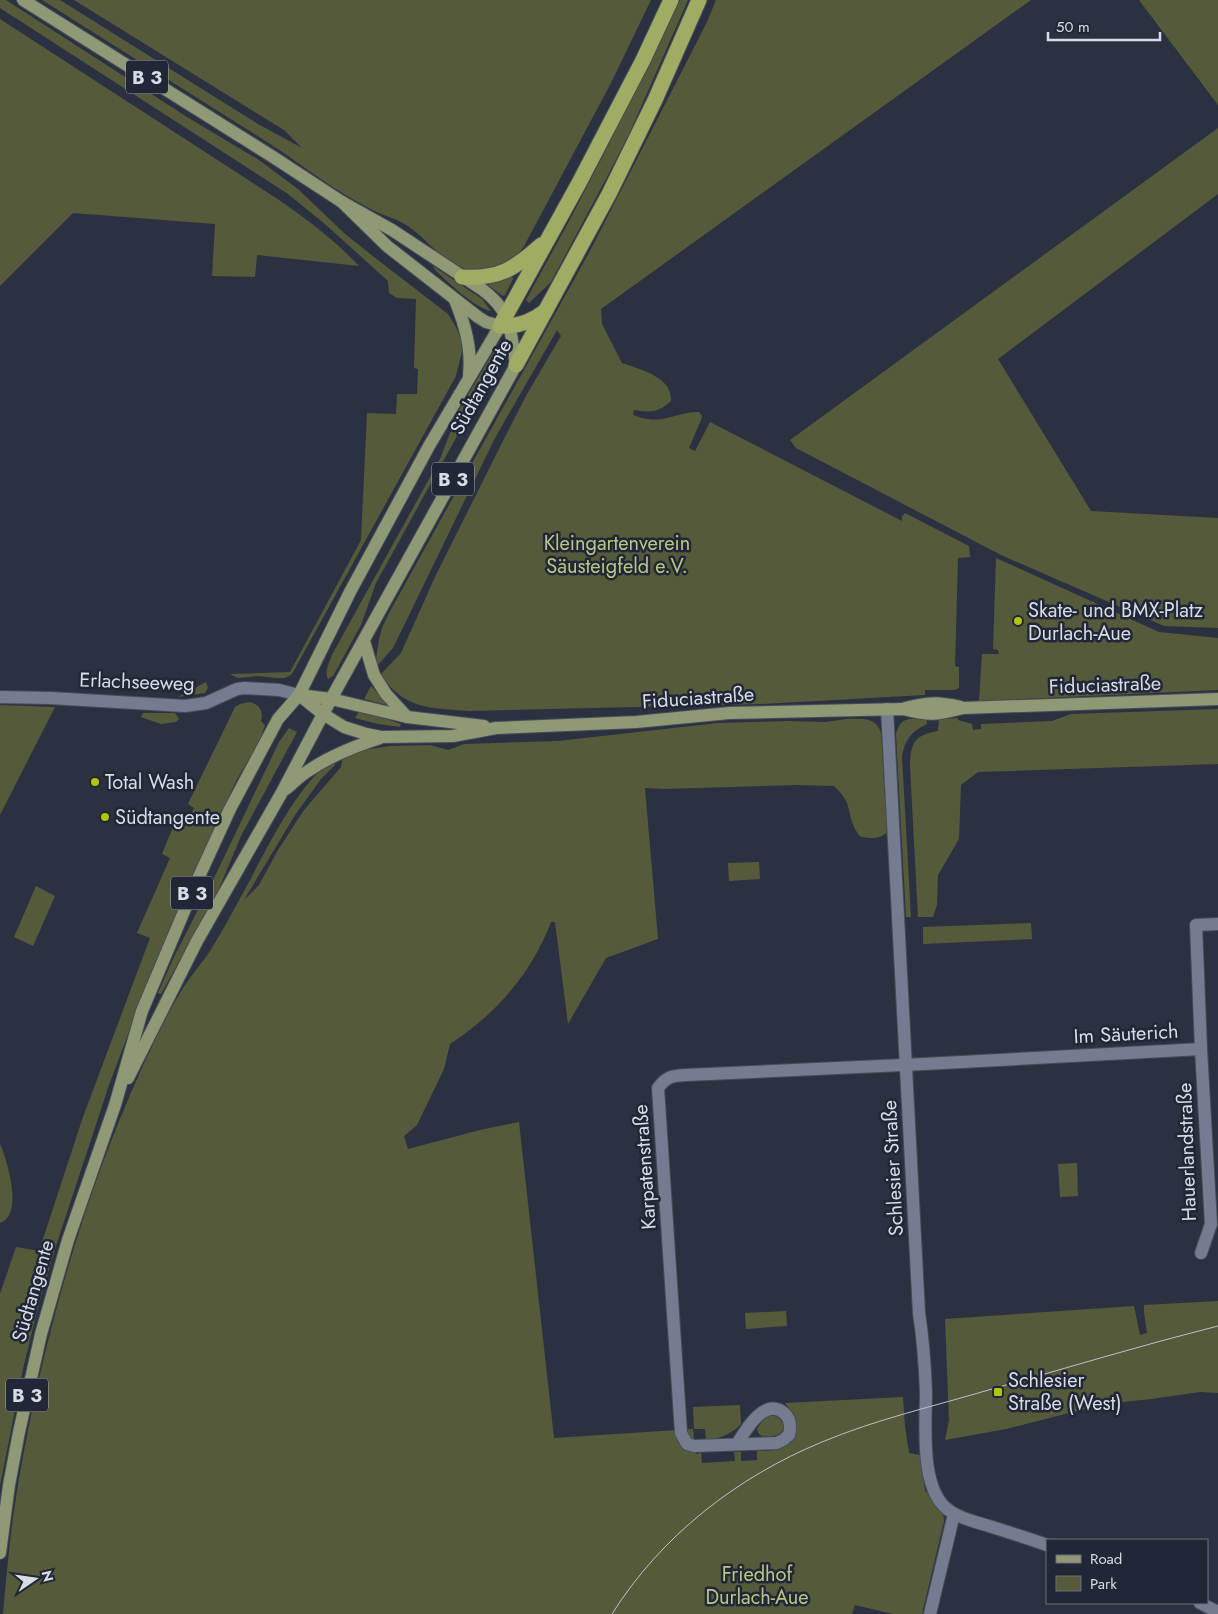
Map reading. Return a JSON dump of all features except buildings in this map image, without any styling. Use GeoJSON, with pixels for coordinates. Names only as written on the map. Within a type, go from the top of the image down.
{"type":"FeatureCollection","features":[{"type":"Feature","properties":{"kind":"highway","name":"Südtangente"},"geometry":{"type":"LineString","coordinates":[[505,323],[548,239],[579,184],[671,0]]}},
{"type":"Feature","properties":{"kind":"highway","name":"Südtangente"},"geometry":{"type":"LineString","coordinates":[[516,365],[617,179],[655,100],[699,0]]}},
{"type":"Feature","properties":{"kind":"highway"},"geometry":{"type":"LineString","coordinates":[[462,277],[484,278],[506,271],[517,266],[548,239]]}},
{"type":"Feature","properties":{"kind":"highway"},"geometry":{"type":"LineString","coordinates":[[505,323],[526,323],[544,312]]}},
{"type":"Feature","properties":{"kind":"main road","name":"B 3"},"geometry":{"type":"LineString","coordinates":[[23,0],[342,202],[392,230],[494,299],[505,323],[486,322],[454,299],[387,246],[342,202]]}},
{"type":"Feature","properties":{"kind":"main road"},"geometry":{"type":"LineString","coordinates":[[454,299],[464,321],[468,341],[471,361],[469,378]]}},
{"type":"Feature","properties":{"kind":"main road"},"geometry":{"type":"LineString","coordinates":[[505,323],[516,365]]}},
{"type":"Feature","properties":{"kind":"main road","name":"Südtangente"},"geometry":{"type":"LineString","coordinates":[[0,1554],[17,1441],[41,1334],[77,1211],[115,1104],[142,1011],[230,808],[278,719],[299,695],[350,592],[429,446],[469,378],[505,323]]}},
{"type":"Feature","properties":{"kind":"main road","name":"Südtangente"},"geometry":{"type":"LineString","coordinates":[[115,1104],[198,941],[281,794],[331,699],[516,365]]}},
{"type":"Feature","properties":{"kind":"main road"},"geometry":{"type":"LineString","coordinates":[[364,641],[374,675],[386,694],[407,717]]}},
{"type":"Feature","properties":{"kind":"main road","name":"Fiduciastraße"},"geometry":{"type":"LineString","coordinates":[[299,695],[331,699],[407,717],[496,728]]}},
{"type":"Feature","properties":{"kind":"main road","name":"Fiduciastraße"},"geometry":{"type":"LineString","coordinates":[[299,695],[323,714],[349,729],[381,737],[453,736],[496,728],[636,722],[730,713],[903,709],[931,702],[940,702],[964,708],[1218,699]]}},
{"type":"Feature","properties":{"kind":"main road"},"geometry":{"type":"LineString","coordinates":[[281,794],[307,771],[354,747],[381,737]]}},
{"type":"Feature","properties":{"kind":"street","name":"Erlachseeweg"},"geometry":{"type":"LineString","coordinates":[[0,697],[185,706],[206,703],[245,688],[279,690],[299,695]]}},
{"type":"Feature","properties":{"kind":"street","name":"Schlesier Straße"},"geometry":{"type":"LineString","coordinates":[[888,709],[919,1304],[926,1392],[925,1448],[932,1484],[943,1506],[954,1514]]}},
{"type":"Feature","properties":{"kind":"street","name":"Im Säuterich"},"geometry":{"type":"LineString","coordinates":[[906,1065],[1201,1048],[1196,925],[1218,924]]}},
{"type":"Feature","properties":{"kind":"street","name":"Hauerlandstraße"},"geometry":{"type":"LineString","coordinates":[[1201,1048],[1211,1224],[1201,1252]]}},
{"type":"Feature","properties":{"kind":"street","name":"Karpatenstraße"},"geometry":{"type":"LineString","coordinates":[[737,1444],[694,1446],[687,1444],[681,1433],[658,1088],[665,1080],[672,1076],[906,1065]]}},
{"type":"Feature","properties":{"kind":"street"},"geometry":{"type":"LineString","coordinates":[[930,1614],[954,1514],[1046,1545]]}},
{"type":"Feature","properties":{"kind":"street"},"geometry":{"type":"LineString","coordinates":[[1202,1604],[1218,1612]]}},
{"type":"Feature","properties":{"kind":"green space"},"geometry":{"type":"Polygon","coordinates":[[[0,0],[6,0],[187,117],[259,160],[298,189],[344,233],[448,314],[457,329],[462,351],[456,376],[292,674],[285,678],[258,676],[238,678],[230,674],[290,672],[361,540],[367,413],[396,414],[397,394],[417,394],[418,369],[414,368],[416,299],[397,298],[389,293],[388,281],[326,225],[288,194],[0,8],[0,0]]]}},
{"type":"Feature","properties":{"kind":"green space"},"geometry":{"type":"Polygon","coordinates":[[[42,0],[60,0],[258,124],[302,148],[284,130],[74,0],[651,0],[611,83],[523,248],[498,267],[474,270],[457,266],[442,256],[408,226],[372,210],[344,194],[278,149],[42,0]]]}},
{"type":"Feature","properties":{"kind":"green space"},"geometry":{"type":"Polygon","coordinates":[[[680,0],[688,0],[629,134],[551,282],[529,303],[526,300],[608,146],[680,0]]]}},
{"type":"Feature","properties":{"kind":"green space","name":"Kleingartenverein Säusteigfeld e.V."},"geometry":{"type":"Polygon","coordinates":[[[716,0],[1031,0],[601,309],[602,324],[622,363],[654,375],[667,386],[670,393],[671,401],[663,407],[649,411],[634,410],[633,415],[654,420],[699,412],[702,416],[701,420],[689,448],[695,451],[710,422],[902,521],[902,516],[905,513],[969,546],[970,557],[958,558],[955,666],[959,667],[959,688],[955,690],[925,690],[925,695],[760,704],[469,711],[419,705],[409,701],[399,695],[381,674],[401,653],[435,577],[506,435],[527,394],[561,336],[557,330],[495,438],[393,648],[378,665],[376,659],[382,628],[590,251],[706,24],[716,0]]]}},
{"type":"Feature","properties":{"kind":"green space"},"geometry":{"type":"Polygon","coordinates":[[[1139,0],[1218,0],[1218,105],[1139,0]]]}},
{"type":"Feature","properties":{"kind":"green space"},"geometry":{"type":"Polygon","coordinates":[[[0,19],[298,213],[340,247],[359,266],[257,255],[255,277],[212,276],[215,224],[73,213],[0,286],[0,19]]]}},
{"type":"Feature","properties":{"kind":"green space"},"geometry":{"type":"Polygon","coordinates":[[[1218,128],[1218,194],[998,359],[1091,511],[1218,518],[1218,628],[1164,626],[1001,555],[796,448],[790,440],[1218,128]]]}},
{"type":"Feature","properties":{"kind":"green space"},"geometry":{"type":"Polygon","coordinates":[[[433,266],[482,299],[491,311],[469,300],[439,274],[433,266]]]}},
{"type":"Feature","properties":{"kind":"green space"},"geometry":{"type":"Polygon","coordinates":[[[509,277],[513,279],[503,296],[489,286],[489,284],[509,277]]]}},
{"type":"Feature","properties":{"kind":"green space"},"geometry":{"type":"Polygon","coordinates":[[[500,348],[501,352],[495,367],[376,583],[361,625],[333,676],[328,679],[327,669],[333,653],[440,459],[458,412],[495,349],[500,348]]]}},
{"type":"Feature","properties":{"kind":"green space"},"geometry":{"type":"Polygon","coordinates":[[[996,558],[1159,632],[1218,638],[1218,690],[979,701],[982,654],[999,654],[998,650],[993,649],[996,558]]]}},
{"type":"Feature","properties":{"kind":"green space"},"geometry":{"type":"Polygon","coordinates":[[[206,682],[208,688],[205,693],[178,697],[206,682]]]}},
{"type":"Feature","properties":{"kind":"green space"},"geometry":{"type":"Polygon","coordinates":[[[371,686],[390,706],[364,699],[371,686]]]}},
{"type":"Feature","properties":{"kind":"green space"},"geometry":{"type":"Polygon","coordinates":[[[249,702],[256,704],[260,709],[262,714],[261,721],[265,725],[260,740],[236,781],[168,933],[109,1085],[38,1307],[23,1369],[0,1486],[0,1294],[16,1247],[39,1251],[83,1117],[150,938],[137,933],[170,858],[162,854],[178,815],[189,819],[194,808],[188,804],[235,707],[249,702]]]}},
{"type":"Feature","properties":{"kind":"green space"},"geometry":{"type":"Polygon","coordinates":[[[0,705],[55,707],[0,815],[0,705]]]}},
{"type":"Feature","properties":{"kind":"green space"},"geometry":{"type":"Polygon","coordinates":[[[1218,709],[1218,764],[978,772],[961,785],[959,839],[938,875],[937,905],[933,917],[918,917],[910,758],[913,746],[918,738],[938,731],[939,719],[958,718],[958,720],[972,724],[973,730],[981,729],[981,724],[1052,721],[1071,714],[1218,709]]]}},
{"type":"Feature","properties":{"kind":"green space"},"geometry":{"type":"Polygon","coordinates":[[[360,710],[401,724],[400,727],[355,718],[360,710]]]}},
{"type":"Feature","properties":{"kind":"green space"},"geometry":{"type":"Polygon","coordinates":[[[143,713],[175,713],[179,719],[176,722],[161,724],[141,717],[143,713]]]}},
{"type":"Feature","properties":{"kind":"green space"},"geometry":{"type":"Polygon","coordinates":[[[926,718],[927,724],[913,733],[907,741],[902,757],[911,917],[906,917],[896,734],[903,721],[926,718]]]}},
{"type":"Feature","properties":{"kind":"green space","name":"Friedhof Durlach-Aue"},"geometry":{"type":"Polygon","coordinates":[[[846,719],[872,721],[881,733],[887,832],[884,835],[872,838],[861,837],[853,825],[846,800],[834,786],[645,788],[658,939],[606,958],[568,1024],[555,922],[551,922],[534,958],[510,991],[482,1020],[450,1044],[444,1069],[417,1125],[404,1136],[408,1149],[519,1122],[554,1438],[693,1429],[696,1454],[701,1453],[702,1463],[735,1461],[734,1452],[741,1452],[741,1461],[757,1460],[757,1451],[784,1447],[791,1439],[793,1433],[792,1414],[785,1403],[903,1397],[909,1453],[920,1455],[925,1490],[943,1513],[944,1521],[922,1614],[893,1614],[855,1605],[852,1614],[3,1614],[16,1496],[42,1366],[72,1254],[110,1144],[132,1090],[173,1004],[215,943],[286,815],[311,780],[323,768],[335,762],[335,765],[321,779],[295,815],[244,900],[259,885],[278,850],[304,810],[341,767],[343,757],[363,750],[390,746],[430,745],[448,750],[464,744],[558,741],[718,723],[826,722],[846,719]]]}},
{"type":"Feature","properties":{"kind":"green space"},"geometry":{"type":"Polygon","coordinates":[[[289,728],[297,732],[241,836],[218,891],[161,994],[158,993],[279,742],[289,728]]]}},
{"type":"Feature","properties":{"kind":"green space"},"geometry":{"type":"Polygon","coordinates":[[[759,862],[760,879],[729,881],[728,863],[759,862]]]}},
{"type":"Feature","properties":{"kind":"green space"},"geometry":{"type":"Polygon","coordinates":[[[36,886],[55,896],[33,946],[14,937],[36,886]]]}},
{"type":"Feature","properties":{"kind":"green space"},"geometry":{"type":"Polygon","coordinates":[[[1031,923],[1032,939],[923,944],[923,927],[1031,923]]]}},
{"type":"Feature","properties":{"kind":"green space"},"geometry":{"type":"Polygon","coordinates":[[[0,1144],[12,1186],[12,1199],[11,1210],[7,1218],[0,1223],[0,1144]]]}},
{"type":"Feature","properties":{"kind":"green space"},"geometry":{"type":"Polygon","coordinates":[[[1077,1163],[1078,1196],[1060,1197],[1058,1164],[1077,1163]]]}},
{"type":"Feature","properties":{"kind":"green space"},"geometry":{"type":"Polygon","coordinates":[[[1218,1301],[1218,1393],[1200,1392],[1104,1404],[1006,1429],[945,1440],[949,1420],[945,1319],[1134,1306],[1140,1335],[1147,1333],[1144,1305],[1218,1301]]]}},
{"type":"Feature","properties":{"kind":"green space"},"geometry":{"type":"Polygon","coordinates":[[[786,1311],[787,1326],[746,1329],[745,1313],[786,1311]]]}},
{"type":"Feature","properties":{"kind":"green space"},"geometry":{"type":"Polygon","coordinates":[[[740,1405],[741,1424],[729,1433],[706,1440],[705,1429],[694,1429],[693,1407],[740,1405]]]}},
{"type":"Feature","properties":{"kind":"green space"},"geometry":{"type":"Polygon","coordinates":[[[770,1415],[780,1419],[783,1429],[777,1435],[762,1436],[757,1429],[765,1417],[770,1415]]]}},
{"type":"Feature","properties":{"kind":"tram line"},"geometry":{"type":"LineString","coordinates":[[612,1614],[654,1559],[704,1512],[731,1491],[791,1456],[822,1442],[885,1420],[1218,1326]]}},
{"type":"Feature","properties":{"kind":"place","name":"Skate- und BMX-Platz Durlach-Aue"},"geometry":{"type":"Point","coordinates":[1018,621]}},
{"type":"Feature","properties":{"kind":"place","name":"Total Wash"},"geometry":{"type":"Point","coordinates":[95,782]}},
{"type":"Feature","properties":{"kind":"place","name":"Südtangente"},"geometry":{"type":"Point","coordinates":[105,817]}},
{"type":"Feature","properties":{"kind":"place","name":"Schlesier Straße (West)"},"geometry":{"type":"Point","coordinates":[998,1392]}}]}
